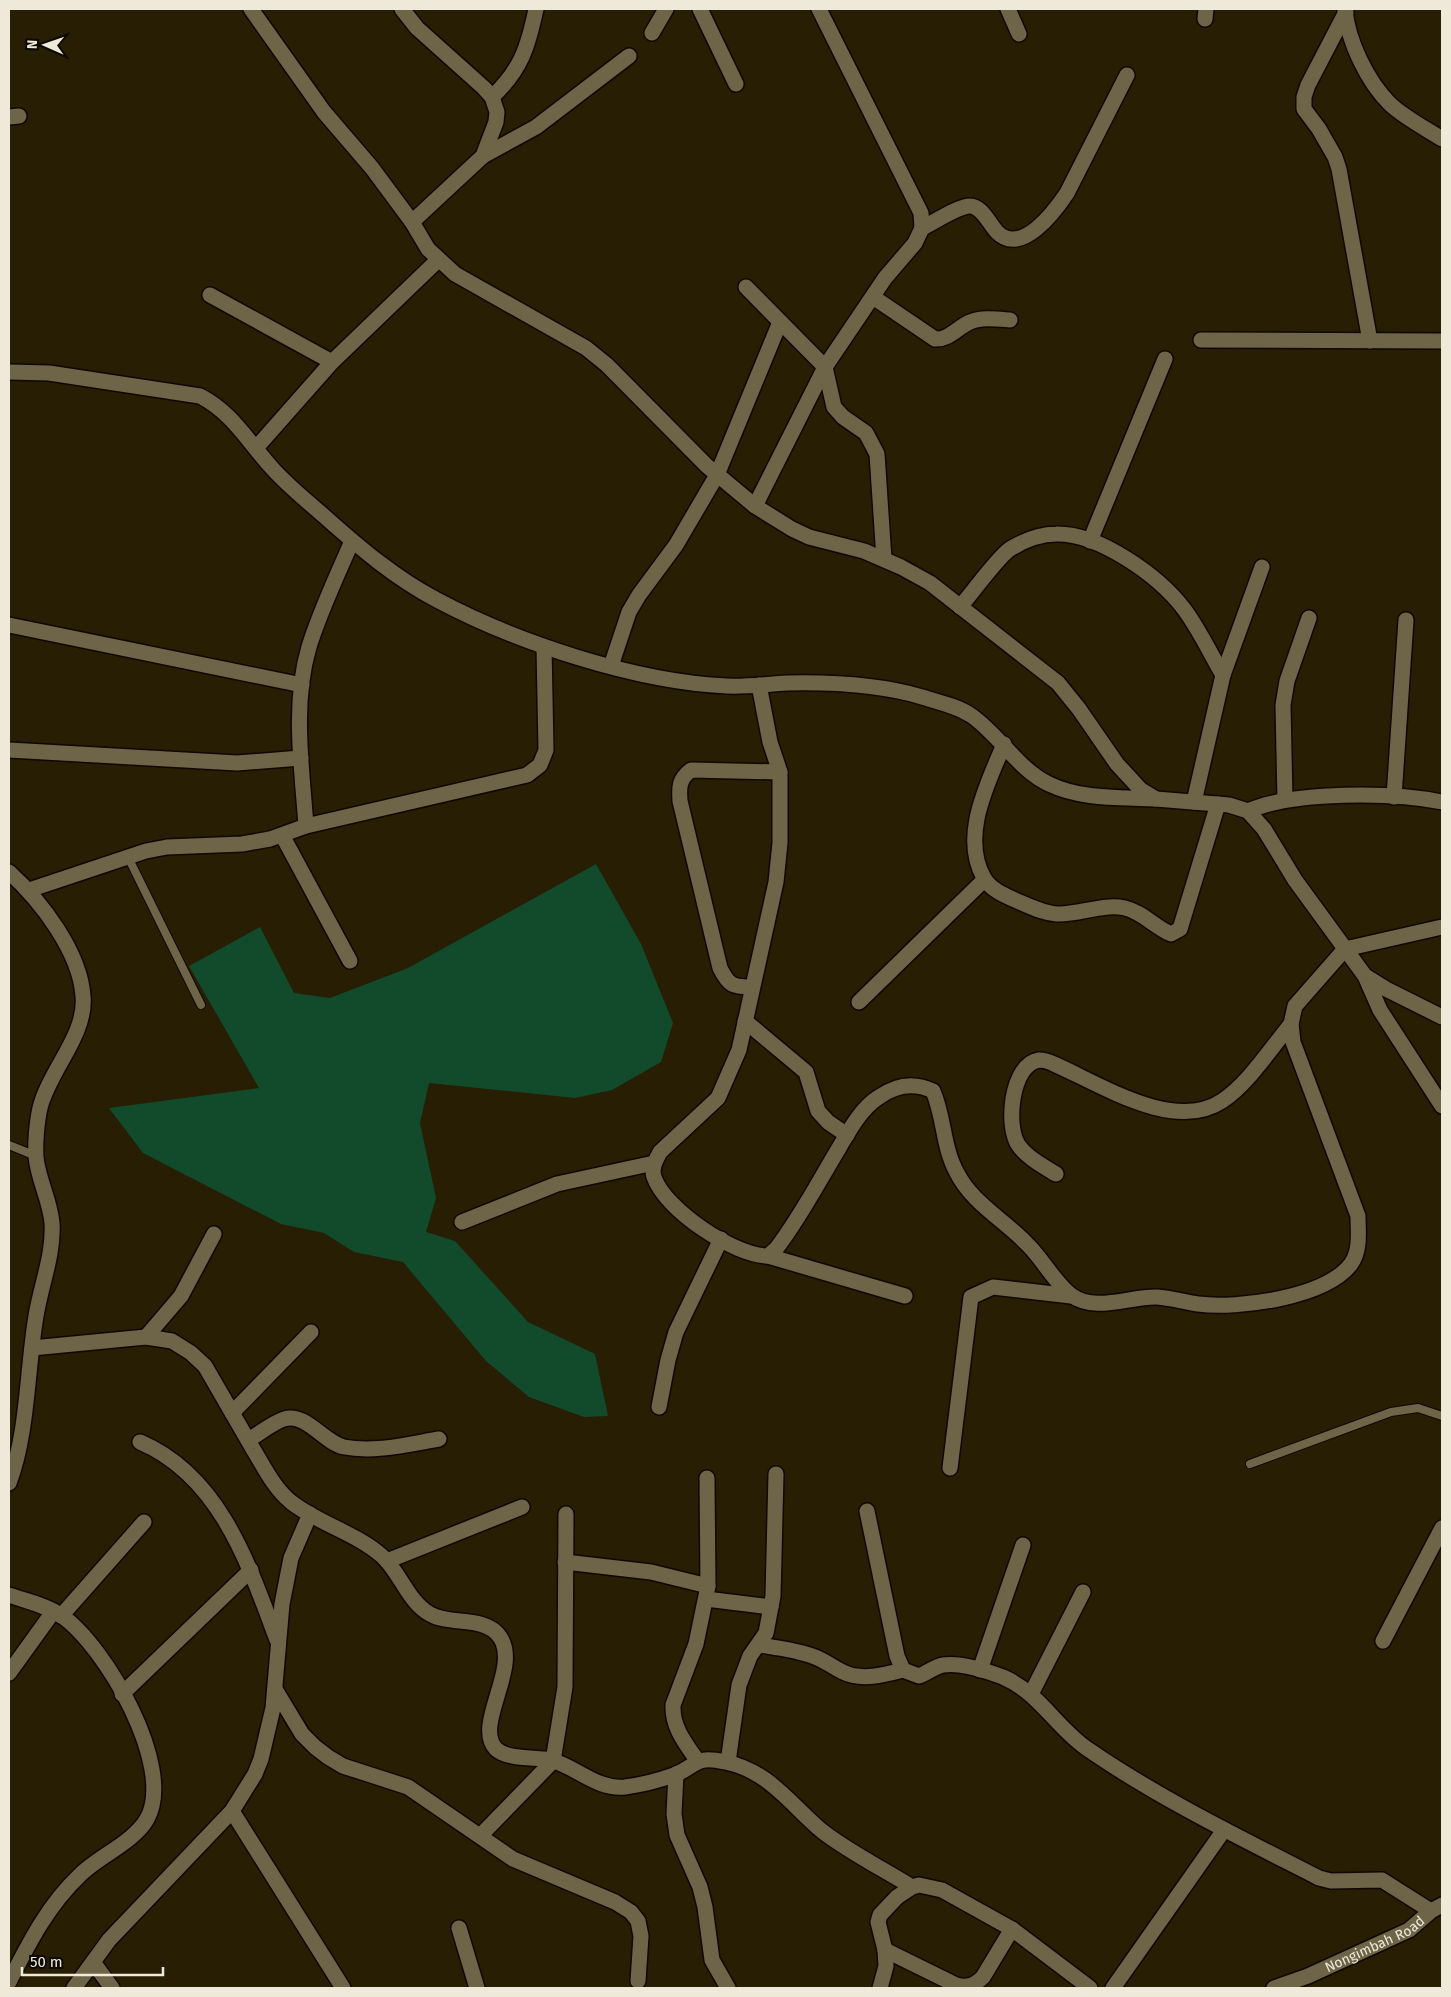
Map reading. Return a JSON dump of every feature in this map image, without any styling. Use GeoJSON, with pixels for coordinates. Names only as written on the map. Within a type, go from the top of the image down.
{"type":"FeatureCollection","features":[{"type":"Feature","properties":{"kind":"street"},"geometry":{"type":"LineString","coordinates":[[251,9],[324,112],[372,168],[412,222],[428,250],[438,260],[455,274],[586,348],[607,365],[717,475],[755,506],[792,529],[809,537],[855,548],[930,583],[1058,683],[1079,709],[1117,764],[1141,790],[1156,799]]}},
{"type":"Feature","properties":{"kind":"street"},"geometry":{"type":"LineString","coordinates":[[402,9],[417,28],[492,97],[497,112],[496,122],[483,156]]}},
{"type":"Feature","properties":{"kind":"street"},"geometry":{"type":"LineString","coordinates":[[492,97],[509,81],[520,64],[536,9]]}},
{"type":"Feature","properties":{"kind":"street"},"geometry":{"type":"LineString","coordinates":[[652,32],[666,9]]}},
{"type":"Feature","properties":{"kind":"street"},"geometry":{"type":"LineString","coordinates":[[700,9],[736,84]]}},
{"type":"Feature","properties":{"kind":"street"},"geometry":{"type":"LineString","coordinates":[[755,506],[825,367],[922,228],[921,212],[819,9]]}},
{"type":"Feature","properties":{"kind":"street"},"geometry":{"type":"LineString","coordinates":[[1008,9],[1019,34]]}},
{"type":"Feature","properties":{"kind":"street"},"geometry":{"type":"LineString","coordinates":[[1346,10],[1348,27],[1354,44],[1378,89],[1391,104],[1442,139]]}},
{"type":"Feature","properties":{"kind":"street"},"geometry":{"type":"LineString","coordinates":[[1346,10],[1308,85],[1304,97],[1304,109],[1335,157],[1339,169],[1370,340]]}},
{"type":"Feature","properties":{"kind":"street"},"geometry":{"type":"LineString","coordinates":[[412,222],[483,156],[536,127],[629,56]]}},
{"type":"Feature","properties":{"kind":"street"},"geometry":{"type":"LineString","coordinates":[[922,228],[964,207],[972,206],[980,210],[998,234],[1006,239],[1016,240],[1026,237],[1055,209],[1067,192],[1127,74]]}},
{"type":"Feature","properties":{"kind":"street"},"geometry":{"type":"LineString","coordinates":[[256,448],[332,362],[438,260]]}},
{"type":"Feature","properties":{"kind":"street"},"geometry":{"type":"LineString","coordinates":[[746,287],[825,367],[830,396],[834,406],[843,416],[866,433],[877,454],[884,560]]}},
{"type":"Feature","properties":{"kind":"street"},"geometry":{"type":"LineString","coordinates":[[210,295],[332,362]]}},
{"type":"Feature","properties":{"kind":"street"},"geometry":{"type":"LineString","coordinates":[[873,297],[935,339],[942,339],[970,322],[982,319],[1010,320]]}},
{"type":"Feature","properties":{"kind":"street"},"geometry":{"type":"LineString","coordinates":[[611,666],[629,612],[639,595],[672,552],[717,475],[780,322]]}},
{"type":"Feature","properties":{"kind":"street"},"geometry":{"type":"LineString","coordinates":[[1201,340],[1442,341]]}},
{"type":"Feature","properties":{"kind":"street"},"geometry":{"type":"LineString","coordinates":[[1090,541],[1166,359]]}},
{"type":"Feature","properties":{"kind":"street"},"geometry":{"type":"LineString","coordinates":[[9,372],[49,372],[200,396],[216,404],[230,416],[287,484],[352,541],[401,580],[439,601],[544,646],[611,666],[674,681],[729,686],[788,683],[852,685],[903,691],[948,704],[971,715],[1004,744],[1029,771],[1048,784],[1068,792],[1229,805],[1248,811],[1264,829],[1295,880],[1365,976],[1380,1010],[1442,1106]]}},
{"type":"Feature","properties":{"kind":"street"},"geometry":{"type":"LineString","coordinates":[[960,607],[1008,550],[1031,539],[1056,534],[1098,543],[1148,575],[1171,595],[1184,609],[1223,674]]}},
{"type":"Feature","properties":{"kind":"street"},"geometry":{"type":"LineString","coordinates":[[306,826],[301,758],[302,685],[308,649],[322,610],[352,541]]}},
{"type":"Feature","properties":{"kind":"street"},"geometry":{"type":"LineString","coordinates":[[1194,802],[1223,674],[1262,567]]}},
{"type":"Feature","properties":{"kind":"street"},"geometry":{"type":"LineString","coordinates":[[1285,800],[1283,706],[1289,674],[1309,618]]}},
{"type":"Feature","properties":{"kind":"street"},"geometry":{"type":"LineString","coordinates":[[1394,797],[1406,620]]}},
{"type":"Feature","properties":{"kind":"street"},"geometry":{"type":"LineString","coordinates":[[9,625],[302,685]]}},
{"type":"Feature","properties":{"kind":"street"},"geometry":{"type":"LineString","coordinates":[[29,890],[146,850],[167,847],[242,844],[282,835],[306,826],[527,775],[540,765],[546,750],[544,646]]}},
{"type":"Feature","properties":{"kind":"street"},"geometry":{"type":"LineString","coordinates":[[758,685],[770,742],[780,772],[780,843],[776,882],[738,1050],[718,1098],[660,1152],[654,1163],[654,1176],[662,1192],[691,1220],[746,1252],[768,1256],[905,1296]]}},
{"type":"Feature","properties":{"kind":"street"},"geometry":{"type":"LineString","coordinates":[[1004,744],[978,812],[975,843],[978,863],[984,880],[1001,894],[1044,913],[1060,914],[1113,907],[1125,908],[1171,934],[1180,929],[1218,804]]}},
{"type":"Feature","properties":{"kind":"street"},"geometry":{"type":"LineString","coordinates":[[9,750],[237,763],[301,758]]}},
{"type":"Feature","properties":{"kind":"street"},"geometry":{"type":"LineString","coordinates":[[752,987],[735,987],[726,979],[720,968],[680,801],[680,788],[682,777],[691,770],[780,772]]}},
{"type":"Feature","properties":{"kind":"street"},"geometry":{"type":"LineString","coordinates":[[1248,811],[1261,805],[1285,800],[1331,797],[1394,797],[1442,802]]}},
{"type":"Feature","properties":{"kind":"street"},"geometry":{"type":"LineString","coordinates":[[282,835],[350,962]]}},
{"type":"Feature","properties":{"kind":"street"},"geometry":{"type":"LineString","coordinates":[[9,872],[29,890],[68,946],[80,977],[84,998],[80,1020],[71,1044],[52,1077],[40,1108],[36,1156],[52,1223],[50,1248],[38,1302],[32,1348],[10,1472]]}},
{"type":"Feature","properties":{"kind":"street"},"geometry":{"type":"LineString","coordinates":[[859,1002],[984,880]]}},
{"type":"Feature","properties":{"kind":"street"},"geometry":{"type":"LineString","coordinates":[[950,1468],[971,1297],[994,1287],[1072,1296],[1093,1303],[1155,1297],[1199,1304],[1271,1300],[1303,1294],[1328,1283],[1351,1263],[1358,1242],[1358,1216],[1293,1042],[1291,1024],[1295,1006],[1344,949],[1442,927]]}},
{"type":"Feature","properties":{"kind":"street"},"geometry":{"type":"LineString","coordinates":[[1365,976],[1386,989],[1442,1017]]}},
{"type":"Feature","properties":{"kind":"street"},"geometry":{"type":"LineString","coordinates":[[745,1021],[806,1072],[818,1111],[828,1122],[846,1135]]}},
{"type":"Feature","properties":{"kind":"street"},"geometry":{"type":"LineString","coordinates":[[1056,1174],[1031,1158],[1018,1145],[1012,1131],[1010,1116],[1013,1094],[1025,1070],[1032,1062],[1040,1060],[1054,1064],[1146,1106],[1190,1113],[1210,1108],[1237,1089],[1291,1024]]}},
{"type":"Feature","properties":{"kind":"street"},"geometry":{"type":"LineString","coordinates":[[768,1256],[784,1240],[846,1135],[862,1113],[877,1097],[897,1087],[920,1085],[933,1091],[941,1110],[954,1169],[966,1188],[982,1205],[1029,1245],[1072,1296]]}},
{"type":"Feature","properties":{"kind":"street"},"geometry":{"type":"LineString","coordinates":[[462,1222],[557,1184],[654,1163]]}},
{"type":"Feature","properties":{"kind":"street"},"geometry":{"type":"LineString","coordinates":[[151,1332],[171,1310],[190,1280],[214,1234]]}},
{"type":"Feature","properties":{"kind":"street"},"geometry":{"type":"LineString","coordinates":[[659,1407],[668,1360],[676,1332],[721,1239]]}},
{"type":"Feature","properties":{"kind":"street"},"geometry":{"type":"LineString","coordinates":[[32,1348],[151,1332],[172,1341],[191,1353],[205,1366],[274,1484],[290,1501],[373,1548],[387,1560],[420,1607],[429,1614],[440,1619],[478,1624],[492,1630],[500,1638],[505,1648],[505,1666],[490,1736],[496,1749],[509,1755],[553,1761],[608,1786],[625,1787],[676,1774],[697,1760],[728,1762],[765,1778],[823,1831],[912,1887]]}},
{"type":"Feature","properties":{"kind":"street"},"geometry":{"type":"LineString","coordinates":[[232,1413],[311,1332]]}},
{"type":"Feature","properties":{"kind":"street"},"geometry":{"type":"LineString","coordinates":[[248,1440],[285,1418],[302,1422],[330,1442],[343,1447],[378,1448],[439,1440]]}},
{"type":"Feature","properties":{"kind":"street"},"geometry":{"type":"LineString","coordinates":[[140,1442],[158,1449],[178,1463],[199,1483],[238,1541],[279,1644]]}},
{"type":"Feature","properties":{"kind":"street"},"geometry":{"type":"LineString","coordinates":[[728,1762],[739,1685],[743,1670],[766,1632],[771,1607],[776,1474]]}},
{"type":"Feature","properties":{"kind":"street"},"geometry":{"type":"LineString","coordinates":[[697,1760],[675,1724],[673,1705],[696,1644],[706,1593],[707,1478]]}},
{"type":"Feature","properties":{"kind":"street"},"geometry":{"type":"LineString","coordinates":[[387,1560],[522,1507]]}},
{"type":"Feature","properties":{"kind":"street"},"geometry":{"type":"LineString","coordinates":[[867,1511],[897,1656],[903,1670]]}},
{"type":"Feature","properties":{"kind":"street"},"geometry":{"type":"LineString","coordinates":[[74,1988],[109,1940],[232,1811],[255,1774],[261,1759],[275,1689],[282,1604],[291,1558],[310,1514]]}},
{"type":"Feature","properties":{"kind":"street"},"geometry":{"type":"LineString","coordinates":[[481,1835],[553,1761],[565,1687],[566,1514]]}},
{"type":"Feature","properties":{"kind":"street"},"geometry":{"type":"LineString","coordinates":[[9,1672],[57,1614],[144,1522]]}},
{"type":"Feature","properties":{"kind":"street"},"geometry":{"type":"LineString","coordinates":[[1383,1641],[1442,1528]]}},
{"type":"Feature","properties":{"kind":"street"},"geometry":{"type":"LineString","coordinates":[[980,1670],[1023,1544]]}},
{"type":"Feature","properties":{"kind":"street"},"geometry":{"type":"LineString","coordinates":[[565,1562],[650,1572],[706,1593],[771,1607]]}},
{"type":"Feature","properties":{"kind":"street"},"geometry":{"type":"LineString","coordinates":[[122,1694],[251,1570]]}},
{"type":"Feature","properties":{"kind":"street"},"geometry":{"type":"LineString","coordinates":[[1031,1694],[1083,1592]]}},
{"type":"Feature","properties":{"kind":"street"},"geometry":{"type":"LineString","coordinates":[[9,1595],[57,1614],[76,1629],[100,1659],[136,1716],[146,1742],[152,1772],[152,1798],[147,1819],[135,1834],[81,1873],[60,1894],[43,1919],[9,1982]]}},
{"type":"Feature","properties":{"kind":"street"},"geometry":{"type":"LineString","coordinates":[[759,1645],[802,1653],[856,1676],[884,1675],[903,1670],[920,1676],[943,1665],[980,1670],[1002,1677],[1031,1694],[1074,1738],[1089,1750],[1167,1798],[1224,1830],[1319,1878],[1332,1881],[1382,1880],[1437,1908]]}},
{"type":"Feature","properties":{"kind":"street"},"geometry":{"type":"LineString","coordinates":[[275,1689],[302,1734],[314,1747],[328,1757],[343,1766],[408,1787],[481,1835],[513,1859],[615,1902],[631,1912],[638,1921],[641,1936],[638,1981]]}},
{"type":"Feature","properties":{"kind":"street"},"geometry":{"type":"LineString","coordinates":[[676,1774],[674,1814],[677,1835],[700,1887],[712,1960],[728,1988]]}},
{"type":"Feature","properties":{"kind":"street"},"geometry":{"type":"LineString","coordinates":[[232,1811],[343,1988]]}},
{"type":"Feature","properties":{"kind":"street"},"geometry":{"type":"LineString","coordinates":[[1113,1988],[1224,1830]]}},
{"type":"Feature","properties":{"kind":"street"},"geometry":{"type":"LineString","coordinates":[[880,1988],[886,1966],[885,1950],[878,1922],[880,1915],[897,1897],[912,1887],[919,1886],[942,1890],[1012,1929],[1090,1988]]}},
{"type":"Feature","properties":{"kind":"street","name":"Nongimbah Road"},"geometry":{"type":"LineString","coordinates":[[1281,1987],[1409,1930],[1437,1908]]}},
{"type":"Feature","properties":{"kind":"street"},"geometry":{"type":"LineString","coordinates":[[460,1928],[476,1988]]}},
{"type":"Feature","properties":{"kind":"street"},"geometry":{"type":"LineString","coordinates":[[885,1950],[956,1985],[966,1988],[976,1986],[1012,1929]]}},
{"type":"Feature","properties":{"kind":"street"},"geometry":{"type":"LineString","coordinates":[[93,1962],[112,1988]]}},
{"type":"Feature","properties":{"kind":"lane"},"geometry":{"type":"LineString","coordinates":[[128,857],[201,1005]]}},
{"type":"Feature","properties":{"kind":"lane"},"geometry":{"type":"LineString","coordinates":[[9,1145],[36,1156]]}},
{"type":"Feature","properties":{"kind":"lane"},"geometry":{"type":"LineString","coordinates":[[1250,1464],[1391,1412],[1418,1408],[1442,1416]]}},
{"type":"Feature","properties":{"kind":"green space"},"geometry":{"type":"Polygon","coordinates":[[[596,864],[641,944],[673,1023],[661,1062],[612,1090],[575,1098],[429,1083],[420,1123],[436,1198],[426,1232],[455,1241],[528,1322],[595,1354],[608,1416],[584,1417],[529,1397],[486,1361],[403,1262],[354,1252],[324,1233],[281,1224],[143,1153],[109,1108],[259,1088],[189,966],[260,927],[294,993],[330,998],[408,968],[596,864]]]}}]}
